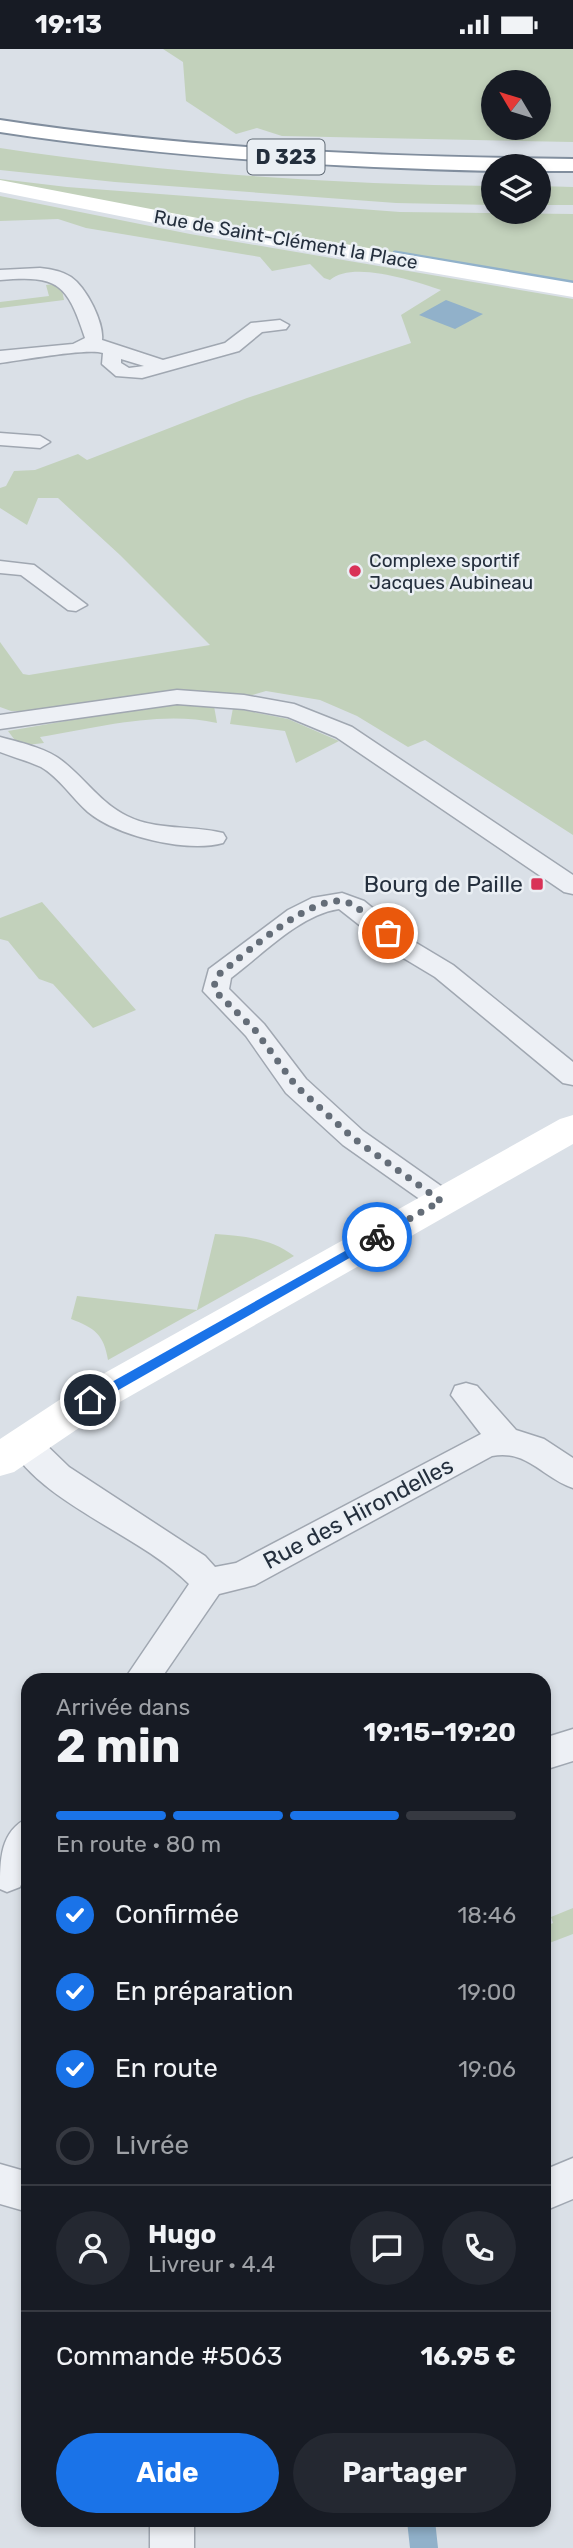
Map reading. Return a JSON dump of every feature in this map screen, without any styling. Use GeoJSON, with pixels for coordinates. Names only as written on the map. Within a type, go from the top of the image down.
{"type":"FeatureCollection","features":[{"type":"Feature","properties":{"kind":"main road","name":"D 323"},"geometry":{"type":"LineString","coordinates":[[0,127],[224,153],[356,161],[573,165]]}},
{"type":"Feature","properties":{"kind":"main road","name":"D 323"},"geometry":{"type":"LineString","coordinates":[[0,138],[230,163],[481,173]]}},
{"type":"Feature","properties":{"kind":"main road"},"geometry":{"type":"LineString","coordinates":[[551,175],[573,175]]}},
{"type":"Feature","properties":{"kind":"main road","name":"Rue de Saint-Clément la Place"},"geometry":{"type":"LineString","coordinates":[[0,186],[234,232],[573,290]]}},
{"type":"Feature","properties":{"kind":"main road"},"geometry":{"type":"LineString","coordinates":[[13,1452],[90,1400],[573,1128]]}},
{"type":"Feature","properties":{"kind":"street"},"geometry":{"type":"LineString","coordinates":[[0,275],[36,272],[66,280],[75,289],[85,312],[94,338],[91,343]]}},
{"type":"Feature","properties":{"kind":"street"},"geometry":{"type":"LineString","coordinates":[[0,357],[75,349],[91,343],[113,350],[111,365],[136,375],[232,348],[257,327],[280,325]]}},
{"type":"Feature","properties":{"kind":"street"},"geometry":{"type":"LineString","coordinates":[[0,439],[40,442]]}},
{"type":"Feature","properties":{"kind":"street"},"geometry":{"type":"LineString","coordinates":[[0,567],[27,569],[76,605]]}},
{"type":"Feature","properties":{"kind":"street"},"geometry":{"type":"LineString","coordinates":[[0,722],[177,697],[244,702],[294,711],[328,724],[360,742],[573,886]]}},
{"type":"Feature","properties":{"kind":"street"},"geometry":{"type":"LineString","coordinates":[[0,744],[51,763],[99,808],[120,822],[163,835],[214,838]]}},
{"type":"Feature","properties":{"kind":"street"},"geometry":{"type":"LineString","coordinates":[[441,1201],[353,1138],[296,1086],[255,1030],[216,991],[218,975],[297,916],[321,904],[342,901],[355,907],[404,947],[444,971],[573,1076]]}},
{"type":"Feature","properties":{"kind":"street"},"geometry":{"type":"LineString","coordinates":[[466,1395],[506,1441],[540,1450],[573,1475]]}},
{"type":"Feature","properties":{"kind":"street","name":"Rue des Hirondelles"},"geometry":{"type":"LineString","coordinates":[[209,1582],[243,1575],[476,1449],[506,1441]]}},
{"type":"Feature","properties":{"kind":"street"},"geometry":{"type":"LineString","coordinates":[[13,1452],[58,1476],[193,1566],[209,1582],[146,1673]]}},
{"type":"Feature","properties":{"kind":"street"},"geometry":{"type":"LineString","coordinates":[[551,1751],[573,1745]]}},
{"type":"Feature","properties":{"kind":"street"},"geometry":{"type":"LineString","coordinates":[[7,1875],[21,1845]]}},
{"type":"Feature","properties":{"kind":"street"},"geometry":{"type":"LineString","coordinates":[[551,2188],[573,2178]]}},
{"type":"Feature","properties":{"kind":"street"},"geometry":{"type":"LineString","coordinates":[[172,2527],[172,2548]]}},
{"type":"Feature","properties":{"kind":"green space"},"geometry":{"type":"Polygon","coordinates":[[[163,49],[573,49],[573,142],[282,136],[257,128],[236,134],[186,101],[183,62],[163,49]]]}},
{"type":"Feature","properties":{"kind":"green space"},"geometry":{"type":"Polygon","coordinates":[[[0,148],[246,176],[481,186],[481,205],[396,203],[115,182],[0,170],[0,148]]]}},
{"type":"Feature","properties":{"kind":"green space"},"geometry":{"type":"Polygon","coordinates":[[[0,179],[67,187],[400,212],[481,213],[481,224],[551,224],[551,214],[573,214],[573,286],[320,243],[0,183],[0,179]]]}},
{"type":"Feature","properties":{"kind":"green space"},"geometry":{"type":"Polygon","coordinates":[[[551,186],[573,187],[573,205],[551,205],[551,186]]]}},
{"type":"Feature","properties":{"kind":"green space","name":"Complexe sportif Jacques Aubineau"},"geometry":{"type":"Polygon","coordinates":[[[0,196],[190,234],[573,299],[573,835],[425,740],[408,747],[357,716],[320,700],[266,691],[249,696],[180,691],[33,711],[11,711],[0,707],[0,642],[23,674],[29,675],[210,645],[120,555],[58,498],[38,498],[27,525],[0,508],[0,488],[6,486],[14,471],[35,470],[78,454],[87,460],[247,398],[411,343],[401,315],[441,290],[368,272],[340,274],[330,280],[324,278],[310,264],[272,271],[260,257],[86,228],[58,219],[0,221],[0,196]]]}},
{"type":"Feature","properties":{"kind":"green space"},"geometry":{"type":"Polygon","coordinates":[[[55,284],[62,290],[64,300],[0,308],[0,302],[49,296],[46,285],[55,284]]]}},
{"type":"Feature","properties":{"kind":"green space"},"geometry":{"type":"Polygon","coordinates":[[[187,704],[214,706],[217,723],[196,719],[151,719],[40,737],[44,743],[27,745],[17,743],[8,731],[141,708],[187,704]]]}},
{"type":"Feature","properties":{"kind":"green space"},"geometry":{"type":"Polygon","coordinates":[[[233,708],[288,719],[339,741],[296,763],[285,731],[230,724],[233,708]]]}},
{"type":"Feature","properties":{"kind":"green space"},"geometry":{"type":"Polygon","coordinates":[[[42,902],[136,1010],[93,1028],[53,984],[39,979],[8,941],[0,939],[0,918],[42,902]]]}},
{"type":"Feature","properties":{"kind":"green space"},"geometry":{"type":"Polygon","coordinates":[[[215,1234],[266,1242],[294,1256],[108,1360],[104,1344],[97,1333],[71,1319],[77,1296],[197,1310],[215,1234]]]}},
{"type":"Feature","properties":{"kind":"green space"},"geometry":{"type":"Polygon","coordinates":[[[573,1908],[573,1934],[551,1942],[551,1917],[573,1908]]]}},
{"type":"Feature","properties":{"kind":"water"},"geometry":{"type":"Polygon","coordinates":[[[446,300],[483,314],[455,329],[419,315],[446,300]]]}},
{"type":"Feature","properties":{"kind":"water"},"geometry":{"type":"Polygon","coordinates":[[[408,2527],[436,2527],[438,2548],[410,2548],[408,2527]]]}},
{"type":"Feature","properties":{"kind":"waterway"},"geometry":{"type":"LineString","coordinates":[[395,253],[573,283]]}},
{"type":"Feature","properties":{"kind":"way so far"},"geometry":{"type":"LineString","coordinates":[[377,1237],[441,1201],[353,1138],[296,1086],[255,1030],[219,995],[214,986],[218,975],[223,971],[297,916],[321,904],[335,901],[350,903],[388,933]]}},
{"type":"Feature","properties":{"kind":"place","name":"Complexe sportif Jacques Aubineau"},"geometry":{"type":"Point","coordinates":[355,571]}},
{"type":"Feature","properties":{"kind":"place","name":"Bourg de Paille"},"geometry":{"type":"Point","coordinates":[537,884]}},
{"type":"Feature","properties":{"kind":"route"},"geometry":{"type":"LineString","coordinates":[[90,1400],[377,1237]]}}]}
